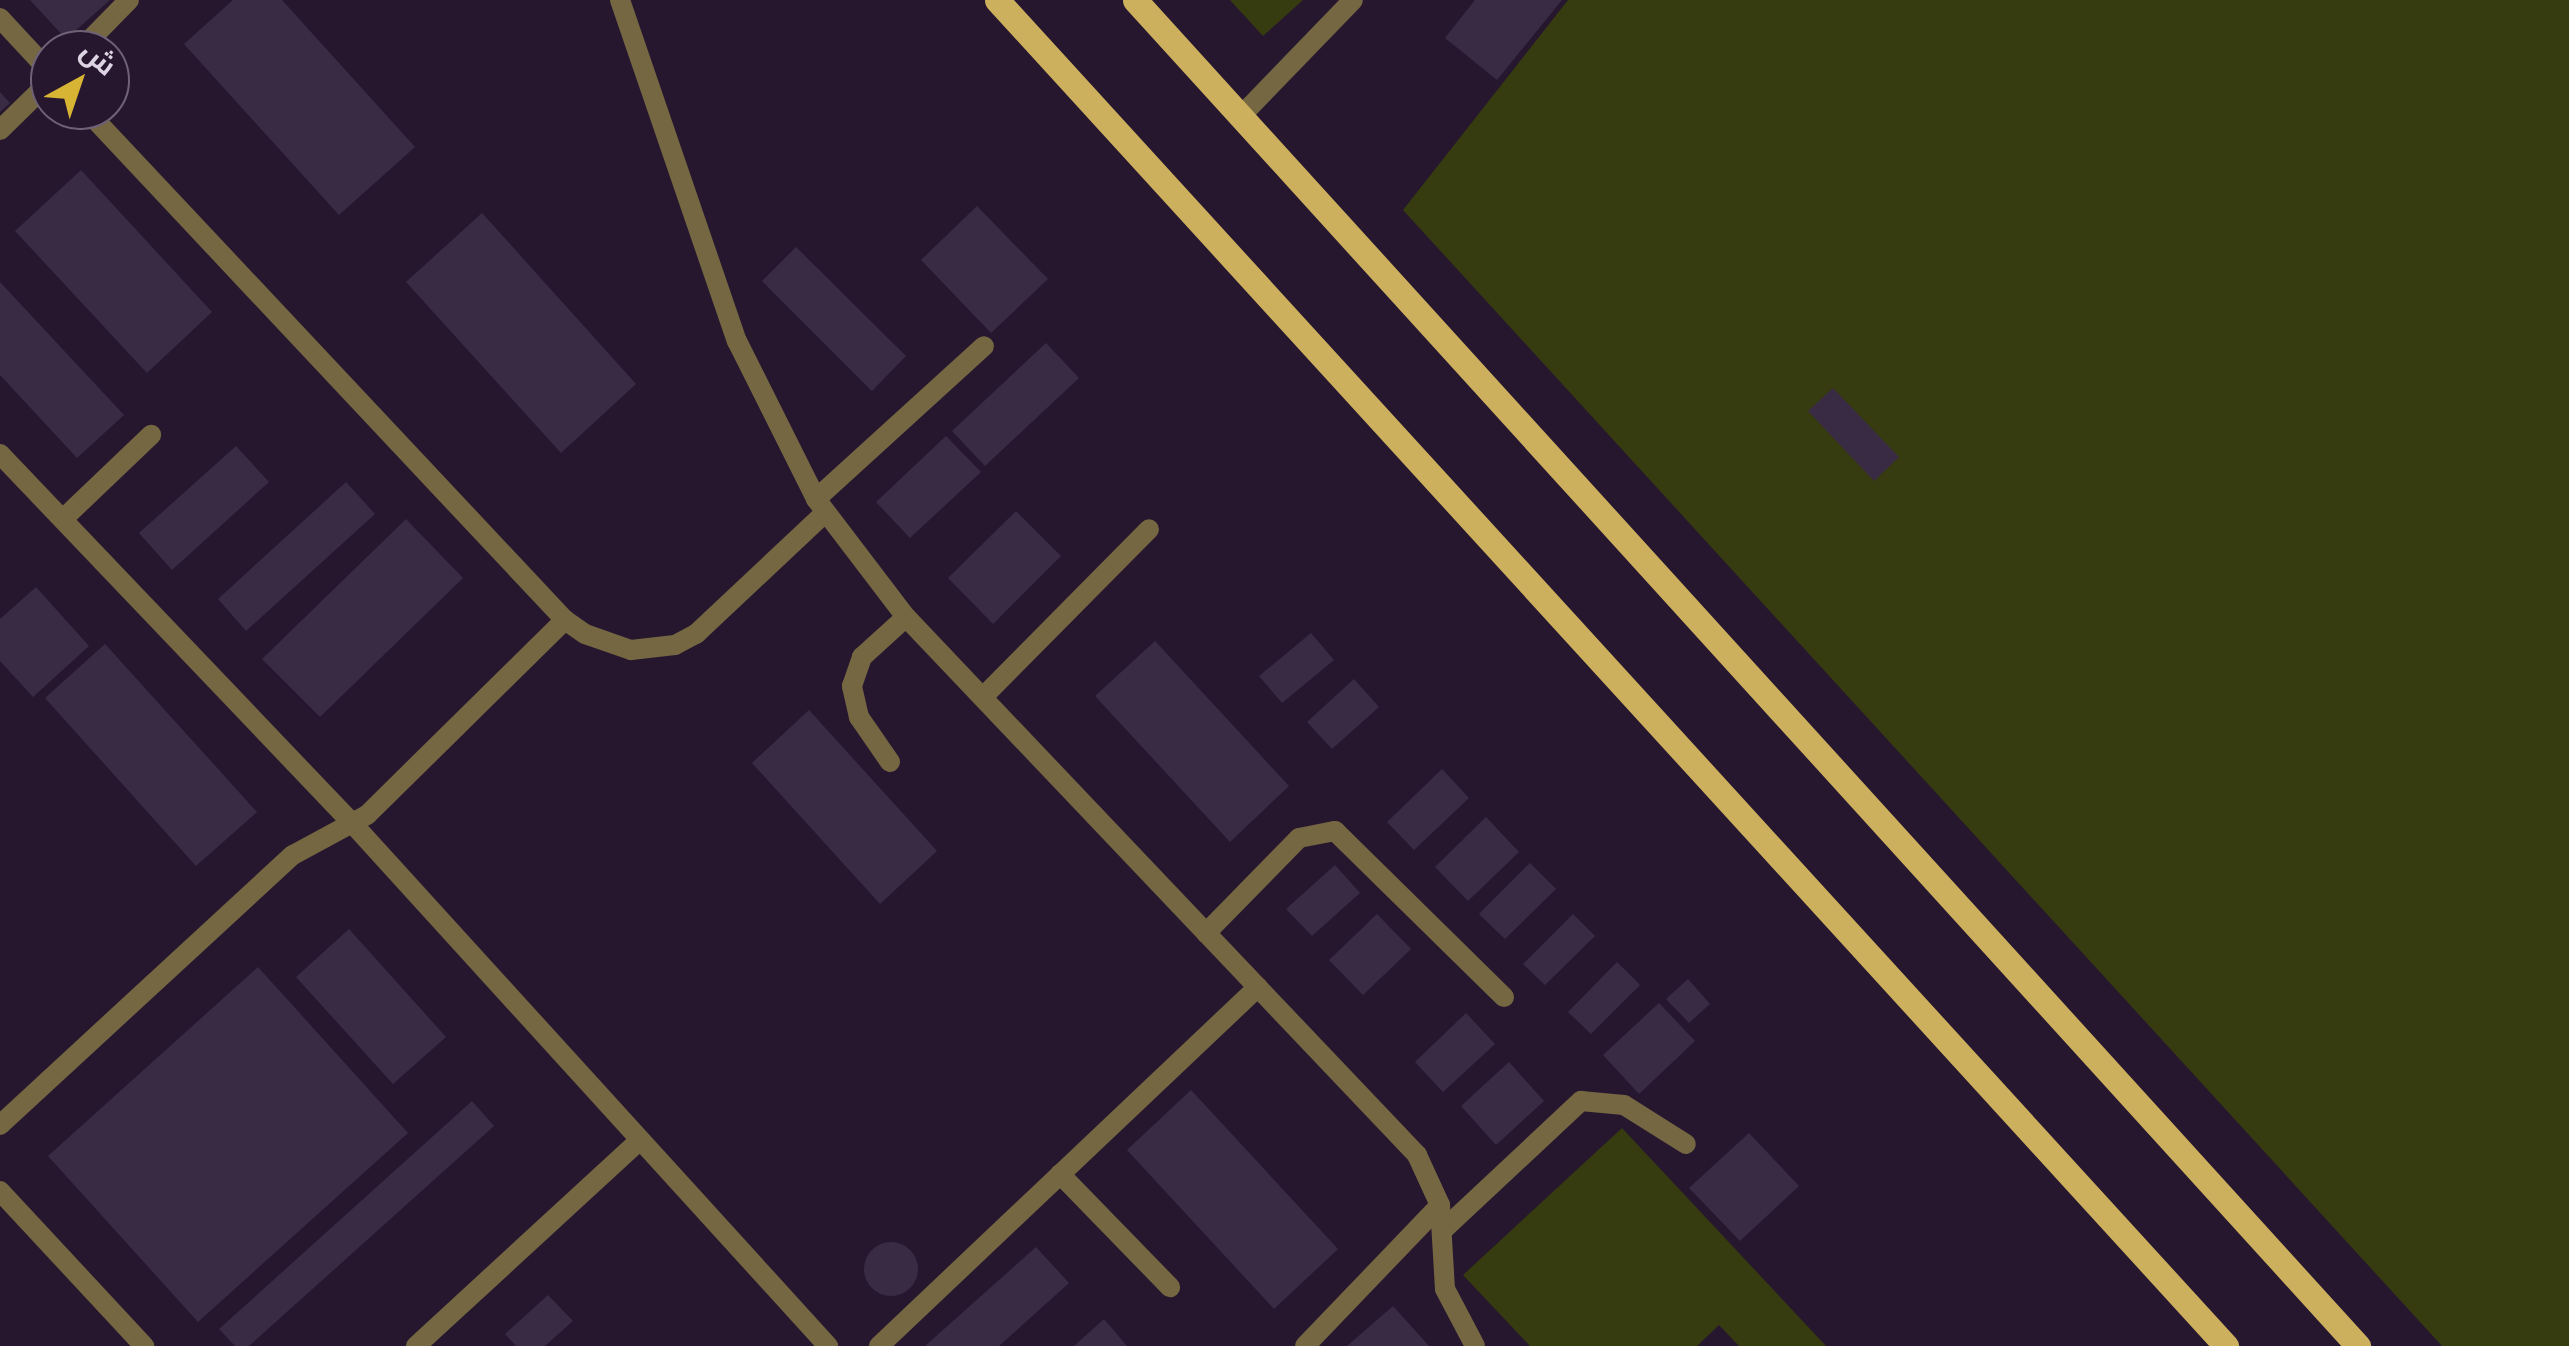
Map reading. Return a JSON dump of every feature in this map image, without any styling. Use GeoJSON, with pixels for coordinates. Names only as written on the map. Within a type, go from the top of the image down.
{"type":"FeatureCollection","features":[{"type":"Feature","properties":{"kind":"main road"},"geometry":{"type":"LineString","coordinates":[[997,0],[2226,1346]]}},
{"type":"Feature","properties":{"kind":"main road"},"geometry":{"type":"LineString","coordinates":[[1135,0],[2358,1346]]}},
{"type":"Feature","properties":{"kind":"street"},"geometry":{"type":"LineString","coordinates":[[100,30],[129,0]]}},
{"type":"Feature","properties":{"kind":"street"},"geometry":{"type":"LineString","coordinates":[[620,0],[737,341],[821,506],[906,617],[1417,1155],[1440,1205],[1445,1289],[1474,1346]]}},
{"type":"Feature","properties":{"kind":"street"},"geometry":{"type":"LineString","coordinates":[[1241,116],[1354,0]]}},
{"type":"Feature","properties":{"kind":"street"},"geometry":{"type":"LineString","coordinates":[[0,18],[30,50]]}},
{"type":"Feature","properties":{"kind":"street"},"geometry":{"type":"LineString","coordinates":[[0,130],[30,101]]}},
{"type":"Feature","properties":{"kind":"street"},"geometry":{"type":"LineString","coordinates":[[105,130],[565,620],[630,650],[675,645],[696,634],[984,346]]}},
{"type":"Feature","properties":{"kind":"street"},"geometry":{"type":"LineString","coordinates":[[63,519],[151,434]]}},
{"type":"Feature","properties":{"kind":"street"},"geometry":{"type":"LineString","coordinates":[[0,454],[353,824],[637,1143],[828,1346]]}},
{"type":"Feature","properties":{"kind":"street"},"geometry":{"type":"LineString","coordinates":[[983,697],[1150,528]]}},
{"type":"Feature","properties":{"kind":"street"},"geometry":{"type":"LineString","coordinates":[[890,762],[859,717],[852,686],[862,657],[906,617]]}},
{"type":"Feature","properties":{"kind":"street"},"geometry":{"type":"LineString","coordinates":[[0,1125],[293,854],[353,824],[565,620]]}},
{"type":"Feature","properties":{"kind":"street"},"geometry":{"type":"LineString","coordinates":[[1206,933],[1299,838],[1335,831],[1504,997]]}},
{"type":"Feature","properties":{"kind":"street"},"geometry":{"type":"LineString","coordinates":[[879,1346],[1258,987]]}},
{"type":"Feature","properties":{"kind":"street"},"geometry":{"type":"LineString","coordinates":[[1442,1230],[1580,1101],[1624,1105],[1686,1144]]}},
{"type":"Feature","properties":{"kind":"street"},"geometry":{"type":"LineString","coordinates":[[416,1346],[637,1143]]}},
{"type":"Feature","properties":{"kind":"street"},"geometry":{"type":"LineString","coordinates":[[1060,1174],[1170,1287]]}},
{"type":"Feature","properties":{"kind":"street"},"geometry":{"type":"LineString","coordinates":[[0,1191],[144,1346]]}},
{"type":"Feature","properties":{"kind":"street"},"geometry":{"type":"LineString","coordinates":[[1305,1346],[1440,1205]]}},
{"type":"Feature","properties":{"kind":"green space"},"geometry":{"type":"Polygon","coordinates":[[[1230,0],[1303,0],[1263,36],[1230,0]]]}},
{"type":"Feature","properties":{"kind":"green space"},"geometry":{"type":"Polygon","coordinates":[[[1568,0],[2569,0],[2569,1346],[2442,1346],[1403,210],[1568,0]]]}},
{"type":"Feature","properties":{"kind":"green space"},"geometry":{"type":"Polygon","coordinates":[[[1622,1128],[1826,1346],[1739,1346],[1719,1325],[1697,1346],[1530,1346],[1463,1275],[1622,1128]]]}},
{"type":"Feature","properties":{"kind":"building"},"geometry":{"type":"Polygon","coordinates":[[[30,0],[110,0],[76,30],[58,30],[30,0]]]}},
{"type":"Feature","properties":{"kind":"building"},"geometry":{"type":"Polygon","coordinates":[[[233,0],[282,0],[415,147],[339,215],[184,44],[233,0]]]}},
{"type":"Feature","properties":{"kind":"building"},"geometry":{"type":"Polygon","coordinates":[[[1475,0],[1562,0],[1497,80],[1445,38],[1475,0]]]}},
{"type":"Feature","properties":{"kind":"building"},"geometry":{"type":"Polygon","coordinates":[[[0,92],[10,103],[0,112],[0,92]]]}},
{"type":"Feature","properties":{"kind":"building"},"geometry":{"type":"Polygon","coordinates":[[[81,170],[212,312],[147,373],[15,231],[81,170]]]}},
{"type":"Feature","properties":{"kind":"building"},"geometry":{"type":"Polygon","coordinates":[[[977,206],[1048,279],[991,333],[921,260],[977,206]]]}},
{"type":"Feature","properties":{"kind":"building"},"geometry":{"type":"Polygon","coordinates":[[[482,213],[636,384],[561,453],[406,282],[482,213]]]}},
{"type":"Feature","properties":{"kind":"building"},"geometry":{"type":"Polygon","coordinates":[[[796,247],[906,356],[872,391],[762,281],[796,247]]]}},
{"type":"Feature","properties":{"kind":"building"},"geometry":{"type":"Polygon","coordinates":[[[0,282],[124,415],[77,458],[0,375],[0,282]]]}},
{"type":"Feature","properties":{"kind":"building"},"geometry":{"type":"Polygon","coordinates":[[[1046,343],[1079,378],[985,466],[952,431],[1046,343]]]}},
{"type":"Feature","properties":{"kind":"building"},"geometry":{"type":"Polygon","coordinates":[[[1833,388],[1899,457],[1874,481],[1808,411],[1833,388]]]}},
{"type":"Feature","properties":{"kind":"building"},"geometry":{"type":"Polygon","coordinates":[[[946,436],[981,472],[910,538],[876,502],[946,436]]]}},
{"type":"Feature","properties":{"kind":"building"},"geometry":{"type":"Polygon","coordinates":[[[236,446],[269,482],[172,570],[139,533],[236,446]]]}},
{"type":"Feature","properties":{"kind":"building"},"geometry":{"type":"Polygon","coordinates":[[[346,482],[375,514],[246,631],[218,599],[346,482]]]}},
{"type":"Feature","properties":{"kind":"building"},"geometry":{"type":"Polygon","coordinates":[[[1016,511],[1061,556],[993,624],[948,578],[1016,511]]]}},
{"type":"Feature","properties":{"kind":"building"},"geometry":{"type":"Polygon","coordinates":[[[406,519],[463,578],[320,717],[262,659],[406,519]]]}},
{"type":"Feature","properties":{"kind":"building"},"geometry":{"type":"Polygon","coordinates":[[[36,587],[89,646],[33,697],[0,661],[0,619],[36,587]]]}},
{"type":"Feature","properties":{"kind":"building"},"geometry":{"type":"Polygon","coordinates":[[[1311,633],[1334,660],[1282,703],[1259,676],[1311,633]]]}},
{"type":"Feature","properties":{"kind":"building"},"geometry":{"type":"Polygon","coordinates":[[[1155,641],[1289,786],[1230,842],[1095,696],[1155,641]]]}},
{"type":"Feature","properties":{"kind":"building"},"geometry":{"type":"Polygon","coordinates":[[[105,644],[257,812],[196,866],[45,698],[105,644]]]}},
{"type":"Feature","properties":{"kind":"building"},"geometry":{"type":"Polygon","coordinates":[[[1354,679],[1379,707],[1332,749],[1307,722],[1354,679]]]}},
{"type":"Feature","properties":{"kind":"building"},"geometry":{"type":"Polygon","coordinates":[[[809,710],[937,851],[880,904],[752,763],[809,710]]]}},
{"type":"Feature","properties":{"kind":"building"},"geometry":{"type":"Polygon","coordinates":[[[1442,769],[1469,798],[1414,850],[1387,822],[1442,769]]]}},
{"type":"Feature","properties":{"kind":"building"},"geometry":{"type":"Polygon","coordinates":[[[1486,817],[1519,852],[1468,901],[1435,867],[1486,817]]]}},
{"type":"Feature","properties":{"kind":"building"},"geometry":{"type":"Polygon","coordinates":[[[1530,863],[1556,889],[1505,939],[1479,914],[1530,863]]]}},
{"type":"Feature","properties":{"kind":"building"},"geometry":{"type":"Polygon","coordinates":[[[1335,865],[1360,893],[1312,936],[1286,909],[1335,865]]]}},
{"type":"Feature","properties":{"kind":"building"},"geometry":{"type":"Polygon","coordinates":[[[1377,914],[1411,949],[1363,995],[1329,960],[1377,914]]]}},
{"type":"Feature","properties":{"kind":"building"},"geometry":{"type":"Polygon","coordinates":[[[1573,914],[1595,936],[1545,985],[1523,964],[1573,914]]]}},
{"type":"Feature","properties":{"kind":"building"},"geometry":{"type":"Polygon","coordinates":[[[349,929],[446,1037],[393,1084],[296,977],[349,929]]]}},
{"type":"Feature","properties":{"kind":"building"},"geometry":{"type":"Polygon","coordinates":[[[1617,962],[1640,985],[1591,1034],[1568,1012],[1617,962]]]}},
{"type":"Feature","properties":{"kind":"building"},"geometry":{"type":"Polygon","coordinates":[[[258,967],[408,1133],[198,1322],[48,1156],[258,967]]]}},
{"type":"Feature","properties":{"kind":"building"},"geometry":{"type":"Polygon","coordinates":[[[1688,979],[1710,1004],[1689,1023],[1666,999],[1688,979]]]}},
{"type":"Feature","properties":{"kind":"building"},"geometry":{"type":"Polygon","coordinates":[[[1659,1003],[1695,1041],[1639,1094],[1603,1055],[1659,1003]]]}},
{"type":"Feature","properties":{"kind":"building"},"geometry":{"type":"Polygon","coordinates":[[[1466,1013],[1495,1044],[1443,1092],[1415,1062],[1466,1013]]]}},
{"type":"Feature","properties":{"kind":"building"},"geometry":{"type":"Polygon","coordinates":[[[1509,1062],[1544,1101],[1496,1145],[1461,1106],[1509,1062]]]}},
{"type":"Feature","properties":{"kind":"building"},"geometry":{"type":"Polygon","coordinates":[[[1191,1090],[1338,1249],[1274,1309],[1127,1150],[1191,1090]]]}},
{"type":"Feature","properties":{"kind":"building"},"geometry":{"type":"Polygon","coordinates":[[[472,1101],[494,1126],[249,1346],[235,1346],[219,1329],[472,1101]]]}},
{"type":"Feature","properties":{"kind":"building"},"geometry":{"type":"Polygon","coordinates":[[[1749,1133],[1799,1186],[1740,1241],[1689,1188],[1749,1133]]]}},
{"type":"Feature","properties":{"kind":"building"},"geometry":{"type":"Polygon","coordinates":[[[891,1242],[910,1250],[918,1269],[910,1288],[891,1296],[872,1288],[864,1269],[872,1250],[891,1242]]]}},
{"type":"Feature","properties":{"kind":"building"},"geometry":{"type":"Polygon","coordinates":[[[1036,1247],[1069,1283],[999,1346],[925,1346],[1036,1247]]]}},
{"type":"Feature","properties":{"kind":"building"},"geometry":{"type":"Polygon","coordinates":[[[548,1295],[573,1321],[545,1346],[516,1346],[505,1334],[548,1295]]]}},
{"type":"Feature","properties":{"kind":"building"},"geometry":{"type":"Polygon","coordinates":[[[1393,1306],[1429,1346],[1347,1346],[1393,1306]]]}},
{"type":"Feature","properties":{"kind":"building"},"geometry":{"type":"Polygon","coordinates":[[[1104,1319],[1127,1346],[1074,1346],[1104,1319]]]}}]}
